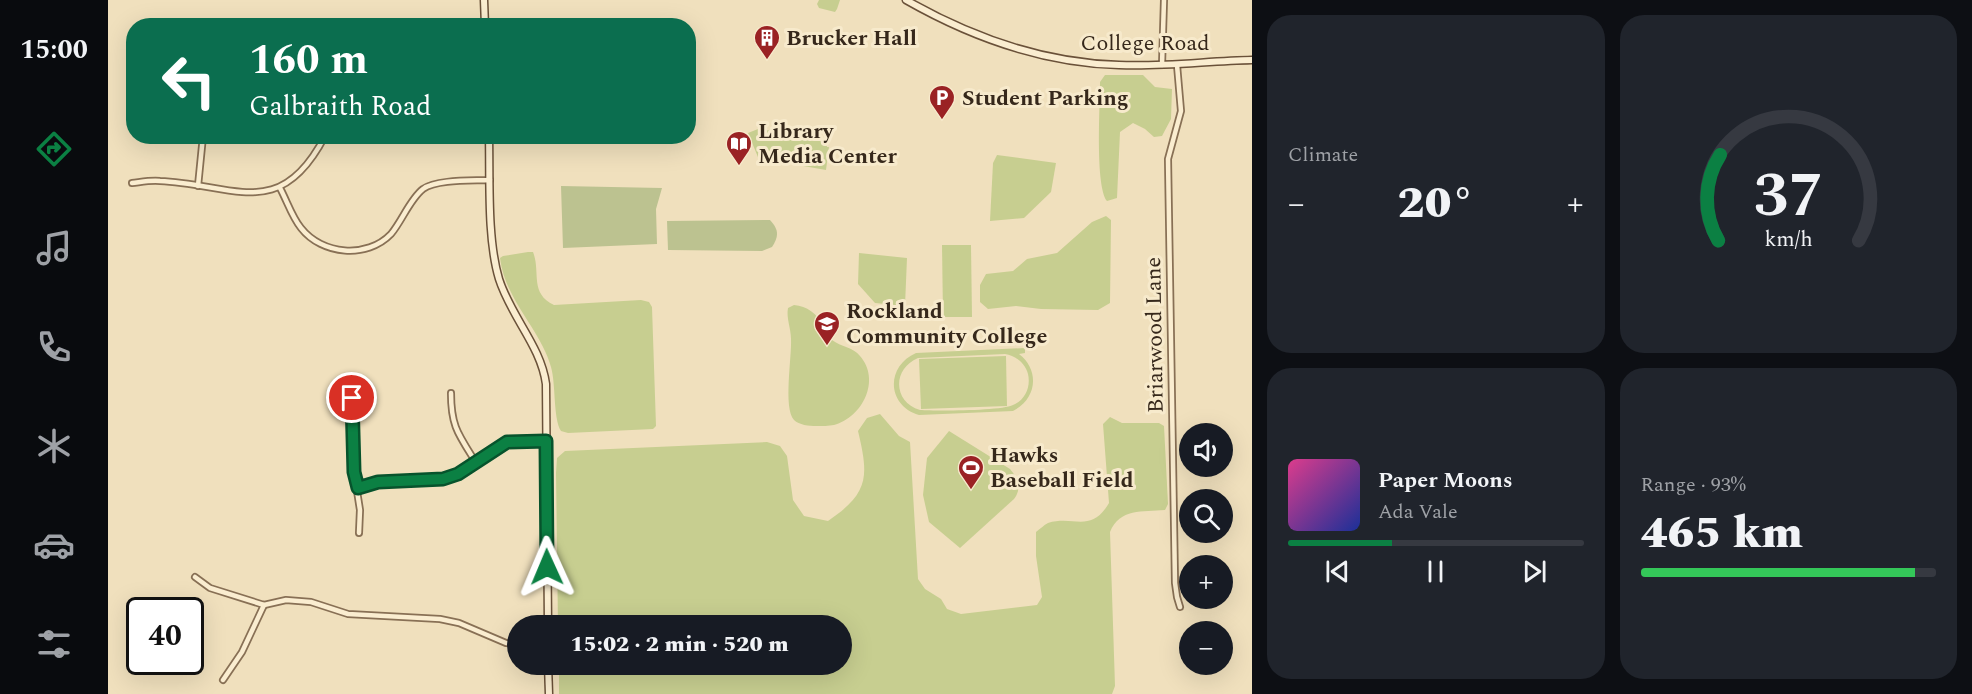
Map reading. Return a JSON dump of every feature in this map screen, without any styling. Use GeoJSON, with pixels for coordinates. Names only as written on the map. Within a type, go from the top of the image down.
{"type":"FeatureCollection","features":[{"type":"Feature","properties":{"kind":"street"},"geometry":{"type":"LineString","coordinates":[[484,0],[485,18]]}},
{"type":"Feature","properties":{"kind":"street","name":"College Road"},"geometry":{"type":"LineString","coordinates":[[906,0],[964,30],[1024,51],[1063,60],[1101,64],[1162,65],[1252,60]]}},
{"type":"Feature","properties":{"kind":"street"},"geometry":{"type":"LineString","coordinates":[[1162,65],[1164,0]]}},
{"type":"Feature","properties":{"kind":"street","name":"Briarwood Lane"},"geometry":{"type":"LineString","coordinates":[[1177,65],[1181,111],[1168,159],[1175,586],[1179,603]]}},
{"type":"Feature","properties":{"kind":"street"},"geometry":{"type":"LineString","coordinates":[[198,186],[202,144]]}},
{"type":"Feature","properties":{"kind":"street"},"geometry":{"type":"LineString","coordinates":[[132,183],[159,180],[234,192],[257,192],[280,188],[308,165],[320,144]]}},
{"type":"Feature","properties":{"kind":"street"},"geometry":{"type":"LineString","coordinates":[[489,144],[492,233],[496,268],[511,308],[542,364],[546,384],[548,615]]}},
{"type":"Feature","properties":{"kind":"street"},"geometry":{"type":"LineString","coordinates":[[280,188],[296,220],[309,237],[335,250],[355,251],[368,248],[388,236],[423,189],[434,184],[490,180]]}},
{"type":"Feature","properties":{"kind":"street"},"geometry":{"type":"LineString","coordinates":[[451,393],[453,423],[475,461]]}},
{"type":"Feature","properties":{"kind":"street"},"geometry":{"type":"LineString","coordinates":[[352,398],[354,472],[360,510],[359,533]]}},
{"type":"Feature","properties":{"kind":"street"},"geometry":{"type":"LineString","coordinates":[[358,488],[378,482],[443,479],[458,474],[507,442],[546,441]]}},
{"type":"Feature","properties":{"kind":"street"},"geometry":{"type":"LineString","coordinates":[[195,578],[210,588],[264,605],[286,600],[311,602],[348,614],[440,620],[459,623],[507,643]]}},
{"type":"Feature","properties":{"kind":"street"},"geometry":{"type":"LineString","coordinates":[[223,680],[242,652],[264,605]]}},
{"type":"Feature","properties":{"kind":"street"},"geometry":{"type":"LineString","coordinates":[[548,675],[549,694]]}},
{"type":"Feature","properties":{"kind":"green space"},"geometry":{"type":"Polygon","coordinates":[[[819,0],[840,0],[835,12],[819,8],[817,4],[819,0]]]}},
{"type":"Feature","properties":{"kind":"green space"},"geometry":{"type":"Polygon","coordinates":[[[1105,75],[1143,75],[1155,87],[1172,89],[1171,119],[1162,136],[1154,137],[1133,123],[1120,132],[1117,198],[1107,201],[1101,179],[1099,144],[1100,82],[1105,75]]]}},
{"type":"Feature","properties":{"kind":"green space"},"geometry":{"type":"Polygon","coordinates":[[[758,129],[826,142],[829,147],[826,170],[792,164],[789,158],[779,156],[774,162],[764,160],[760,162],[748,133],[758,129]]]}},
{"type":"Feature","properties":{"kind":"green space"},"geometry":{"type":"Polygon","coordinates":[[[997,155],[1056,163],[1051,192],[1024,218],[990,221],[993,163],[997,155]]]}},
{"type":"Feature","properties":{"kind":"green space"},"geometry":{"type":"Polygon","coordinates":[[[561,186],[662,188],[656,209],[657,244],[563,248],[561,186]]]}},
{"type":"Feature","properties":{"kind":"green space"},"geometry":{"type":"Polygon","coordinates":[[[1106,216],[1111,220],[1110,303],[1098,310],[1016,306],[988,309],[980,302],[980,285],[986,274],[1013,271],[1027,259],[1057,253],[1092,222],[1106,216]]]}},
{"type":"Feature","properties":{"kind":"green space"},"geometry":{"type":"Polygon","coordinates":[[[770,220],[776,230],[776,240],[772,247],[762,251],[668,250],[667,221],[770,220]]]}},
{"type":"Feature","properties":{"kind":"green space"},"geometry":{"type":"Polygon","coordinates":[[[942,245],[971,245],[972,317],[943,317],[942,245]]]}},
{"type":"Feature","properties":{"kind":"green space"},"geometry":{"type":"Polygon","coordinates":[[[533,252],[538,288],[546,300],[554,305],[641,300],[649,302],[652,307],[656,426],[653,429],[568,433],[561,431],[558,426],[551,367],[540,340],[509,288],[500,258],[533,252]]]}},
{"type":"Feature","properties":{"kind":"green space"},"geometry":{"type":"Polygon","coordinates":[[[859,253],[907,258],[905,306],[875,303],[858,284],[859,253]]]}},
{"type":"Feature","properties":{"kind":"green space"},"geometry":{"type":"Polygon","coordinates":[[[794,305],[815,314],[830,339],[857,353],[866,366],[869,386],[866,397],[853,414],[834,425],[804,425],[794,420],[791,414],[788,394],[791,339],[788,308],[794,305]]]}},
{"type":"Feature","properties":{"kind":"green space"},"geometry":{"type":"Polygon","coordinates":[[[1025,348],[1025,353],[1019,354],[1026,361],[1033,376],[1031,392],[1021,406],[1013,411],[919,415],[900,403],[894,385],[899,367],[916,353],[1025,348]],[[1009,355],[918,358],[910,363],[900,377],[901,393],[911,406],[920,410],[983,409],[1013,405],[1024,396],[1029,379],[1022,363],[1009,355]]]}},
{"type":"Feature","properties":{"kind":"green space"},"geometry":{"type":"Polygon","coordinates":[[[1006,356],[1007,406],[921,409],[919,359],[1006,356]]]}},
{"type":"Feature","properties":{"kind":"green space"},"geometry":{"type":"Polygon","coordinates":[[[880,414],[899,436],[910,442],[918,579],[925,589],[941,599],[947,609],[961,614],[1037,605],[1042,597],[1036,556],[1036,532],[1048,523],[1057,521],[1089,521],[1096,518],[1109,503],[1103,424],[1110,417],[1122,423],[1159,423],[1164,426],[1168,504],[1165,510],[1126,515],[1114,524],[1110,532],[1115,686],[1112,694],[559,694],[559,675],[852,675],[852,615],[558,615],[556,473],[557,458],[565,451],[767,442],[780,446],[787,456],[793,500],[804,516],[828,521],[852,502],[862,483],[864,461],[858,431],[867,418],[880,414]]]}},
{"type":"Feature","properties":{"kind":"green space","name":"Hawks Baseball Field"},"geometry":{"type":"Polygon","coordinates":[[[949,431],[1010,469],[1018,484],[1018,491],[1014,499],[960,548],[929,522],[923,495],[927,458],[949,431]]]}},
{"type":"Feature","properties":{"kind":"place","name":"Brucker Hall"},"geometry":{"type":"Point","coordinates":[767,61]}},
{"type":"Feature","properties":{"kind":"place","name":"Student Parking"},"geometry":{"type":"Point","coordinates":[942,121]}},
{"type":"Feature","properties":{"kind":"place","name":"Library Media Center"},"geometry":{"type":"Point","coordinates":[739,167]}},
{"type":"Feature","properties":{"kind":"place","name":"Rockland Community College"},"geometry":{"type":"Point","coordinates":[827,347]}},
{"type":"Feature","properties":{"kind":"place","name":"Hawks Baseball Field"},"geometry":{"type":"Point","coordinates":[971,491]}},
{"type":"Feature","properties":{"kind":"route"},"geometry":{"type":"LineString","coordinates":[[352,398],[354,472],[358,488],[378,482],[443,479],[458,474],[507,442],[546,441],[547,567]]}}]}
